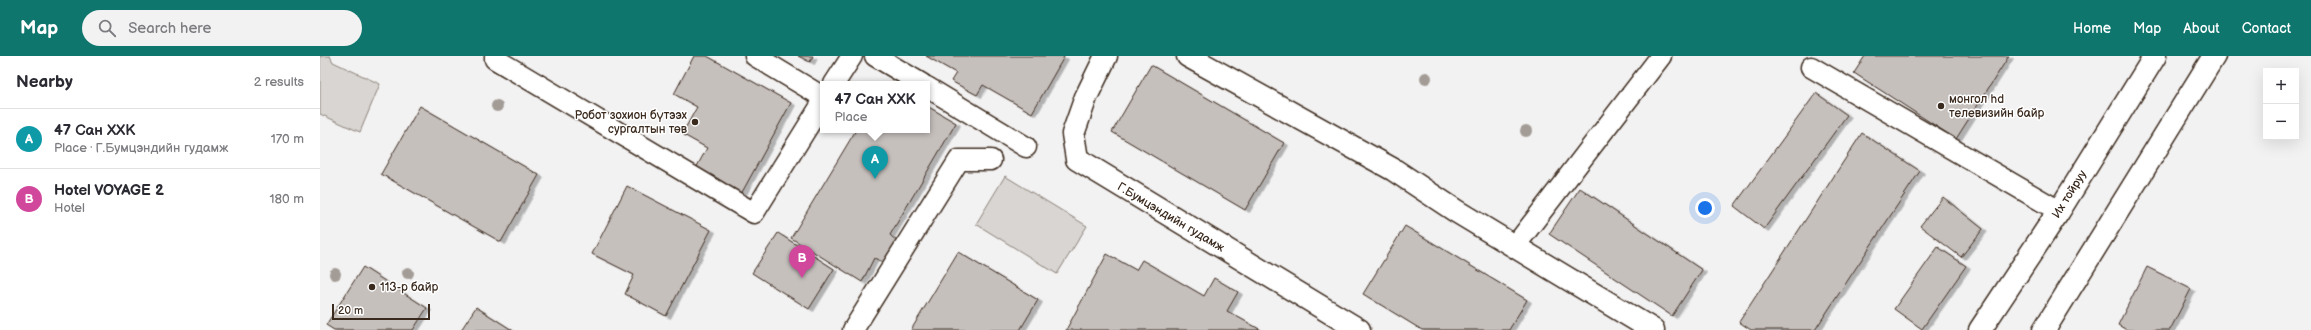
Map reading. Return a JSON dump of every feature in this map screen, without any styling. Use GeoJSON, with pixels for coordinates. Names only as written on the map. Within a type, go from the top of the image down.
{"type":"FeatureCollection","features":[{"type":"Feature","properties":{"kind":"street","name":"Г.Бумцэндийн гудамж"},"geometry":{"type":"LineString","coordinates":[[1106,56],[1086,97],[1073,134],[1077,159],[1123,189],[1359,330]]}},
{"type":"Feature","properties":{"kind":"street"},"geometry":{"type":"LineString","coordinates":[[1188,56],[1394,170],[1652,330]]}},
{"type":"Feature","properties":{"kind":"street","name":"Их тойруу"},"geometry":{"type":"LineString","coordinates":[[1980,330],[2059,211],[2155,56]]}},
{"type":"Feature","properties":{"kind":"street"},"geometry":{"type":"LineString","coordinates":[[2044,330],[2214,56]]}},
{"type":"Feature","properties":{"kind":"lane"},"geometry":{"type":"LineString","coordinates":[[495,56],[495,59],[754,213],[820,107]]}},
{"type":"Feature","properties":{"kind":"lane"},"geometry":{"type":"LineString","coordinates":[[755,56],[820,95]]}},
{"type":"Feature","properties":{"kind":"lane"},"geometry":{"type":"LineString","coordinates":[[836,81],[852,56]]}},
{"type":"Feature","properties":{"kind":"lane"},"geometry":{"type":"LineString","coordinates":[[876,56],[917,81]]}},
{"type":"Feature","properties":{"kind":"lane"},"geometry":{"type":"LineString","coordinates":[[1515,246],[1661,56]]}},
{"type":"Feature","properties":{"kind":"lane"},"geometry":{"type":"LineString","coordinates":[[1811,67],[2059,211]]}},
{"type":"Feature","properties":{"kind":"lane"},"geometry":{"type":"LineString","coordinates":[[930,89],[1026,147]]}},
{"type":"Feature","properties":{"kind":"lane"},"geometry":{"type":"LineString","coordinates":[[853,330],[959,160],[991,160]]}},
{"type":"Feature","properties":{"kind":"shaded area"},"geometry":{"type":"Polygon","coordinates":[[[320,56],[330,56],[333,62],[380,84],[360,132],[320,114],[320,56]]]}},
{"type":"Feature","properties":{"kind":"shaded area"},"geometry":{"type":"Polygon","coordinates":[[[1005,176],[1087,226],[1057,274],[976,224],[1005,176]]]}},
{"type":"Feature","properties":{"kind":"building"},"geometry":{"type":"Polygon","coordinates":[[[694,56],[707,56],[791,103],[740,196],[695,170],[707,148],[682,134],[697,107],[674,94],[694,56]]]}},
{"type":"Feature","properties":{"kind":"building"},"geometry":{"type":"Polygon","coordinates":[[[798,56],[813,56],[810,62],[798,56]]]}},
{"type":"Feature","properties":{"kind":"building"},"geometry":{"type":"Polygon","coordinates":[[[926,56],[1064,57],[1032,113],[983,85],[977,95],[951,81],[956,73],[926,56]]]}},
{"type":"Feature","properties":{"kind":"building","name":"монгол hd телевизийн байр"},"geometry":{"type":"Polygon","coordinates":[[[1865,56],[2009,56],[1956,139],[1854,73],[1865,56]]]}},
{"type":"Feature","properties":{"kind":"building"},"geometry":{"type":"Polygon","coordinates":[[[1151,65],[1284,143],[1245,210],[1112,132],[1151,65]]]}},
{"type":"Feature","properties":{"kind":"building"},"geometry":{"type":"Polygon","coordinates":[[[1816,93],[1847,115],[1764,229],[1734,206],[1816,93]]]}},
{"type":"Feature","properties":{"kind":"building"},"geometry":{"type":"Polygon","coordinates":[[[420,106],[539,175],[501,242],[381,174],[420,106]]]}},
{"type":"Feature","properties":{"kind":"building"},"geometry":{"type":"Polygon","coordinates":[[[930,108],[956,123],[890,235],[900,244],[890,265],[874,258],[862,282],[791,238],[854,133],[930,133],[930,108]]]}},
{"type":"Feature","properties":{"kind":"building"},"geometry":{"type":"Polygon","coordinates":[[[1862,133],[1920,171],[1815,330],[1751,330],[1739,322],[1862,133]]]}},
{"type":"Feature","properties":{"kind":"building"},"geometry":{"type":"Polygon","coordinates":[[[627,186],[711,230],[666,316],[625,294],[634,275],[592,254],[627,186]]]}},
{"type":"Feature","properties":{"kind":"building"},"geometry":{"type":"Polygon","coordinates":[[[1580,188],[1702,270],[1672,316],[1549,234],[1580,188]]]}},
{"type":"Feature","properties":{"kind":"building"},"geometry":{"type":"Polygon","coordinates":[[[1943,197],[1983,229],[1961,257],[1920,226],[1943,197]]]}},
{"type":"Feature","properties":{"kind":"building"},"geometry":{"type":"Polygon","coordinates":[[[1405,226],[1527,300],[1509,330],[1422,330],[1363,294],[1405,226]]]}},
{"type":"Feature","properties":{"kind":"building"},"geometry":{"type":"Polygon","coordinates":[[[778,233],[834,269],[809,309],[752,273],[778,233]]]}},
{"type":"Feature","properties":{"kind":"building"},"geometry":{"type":"Polygon","coordinates":[[[1938,247],[1966,266],[1922,329],[1894,309],[1938,247]]]}},
{"type":"Feature","properties":{"kind":"building"},"geometry":{"type":"Polygon","coordinates":[[[958,252],[1038,300],[1020,330],[911,330],[958,252]]]}},
{"type":"Feature","properties":{"kind":"building"},"geometry":{"type":"Polygon","coordinates":[[[1107,254],[1136,270],[1142,260],[1204,296],[1214,278],[1238,292],[1227,311],[1261,330],[1066,330],[1107,254]]]}},
{"type":"Feature","properties":{"kind":"building","name":"113-р байр"},"geometry":{"type":"Polygon","coordinates":[[[363,267],[427,308],[413,330],[334,330],[326,325],[363,267]]]}},
{"type":"Feature","properties":{"kind":"building"},"geometry":{"type":"Polygon","coordinates":[[[2147,267],[2191,289],[2170,330],[2127,330],[2118,325],[2147,267]]]}},
{"type":"Feature","properties":{"kind":"building"},"geometry":{"type":"Polygon","coordinates":[[[476,307],[512,330],[461,330],[476,307]]]}},
{"type":"Feature","properties":{"kind":"place","name":"монгол hd телевизийн байр"},"geometry":{"type":"Point","coordinates":[1941,106]}},
{"type":"Feature","properties":{"kind":"place","name":"Робот зохион бүтээх сургалтын төв"},"geometry":{"type":"Point","coordinates":[695,122]}},
{"type":"Feature","properties":{"kind":"place","name":"47 Сан ХХК"},"geometry":{"type":"Point","coordinates":[875,179]}},
{"type":"Feature","properties":{"kind":"place","name":"Hotel VOYAGE 2"},"geometry":{"type":"Point","coordinates":[802,278]}},
{"type":"Feature","properties":{"kind":"place","name":"113-р байр"},"geometry":{"type":"Point","coordinates":[372,287]}}]}
